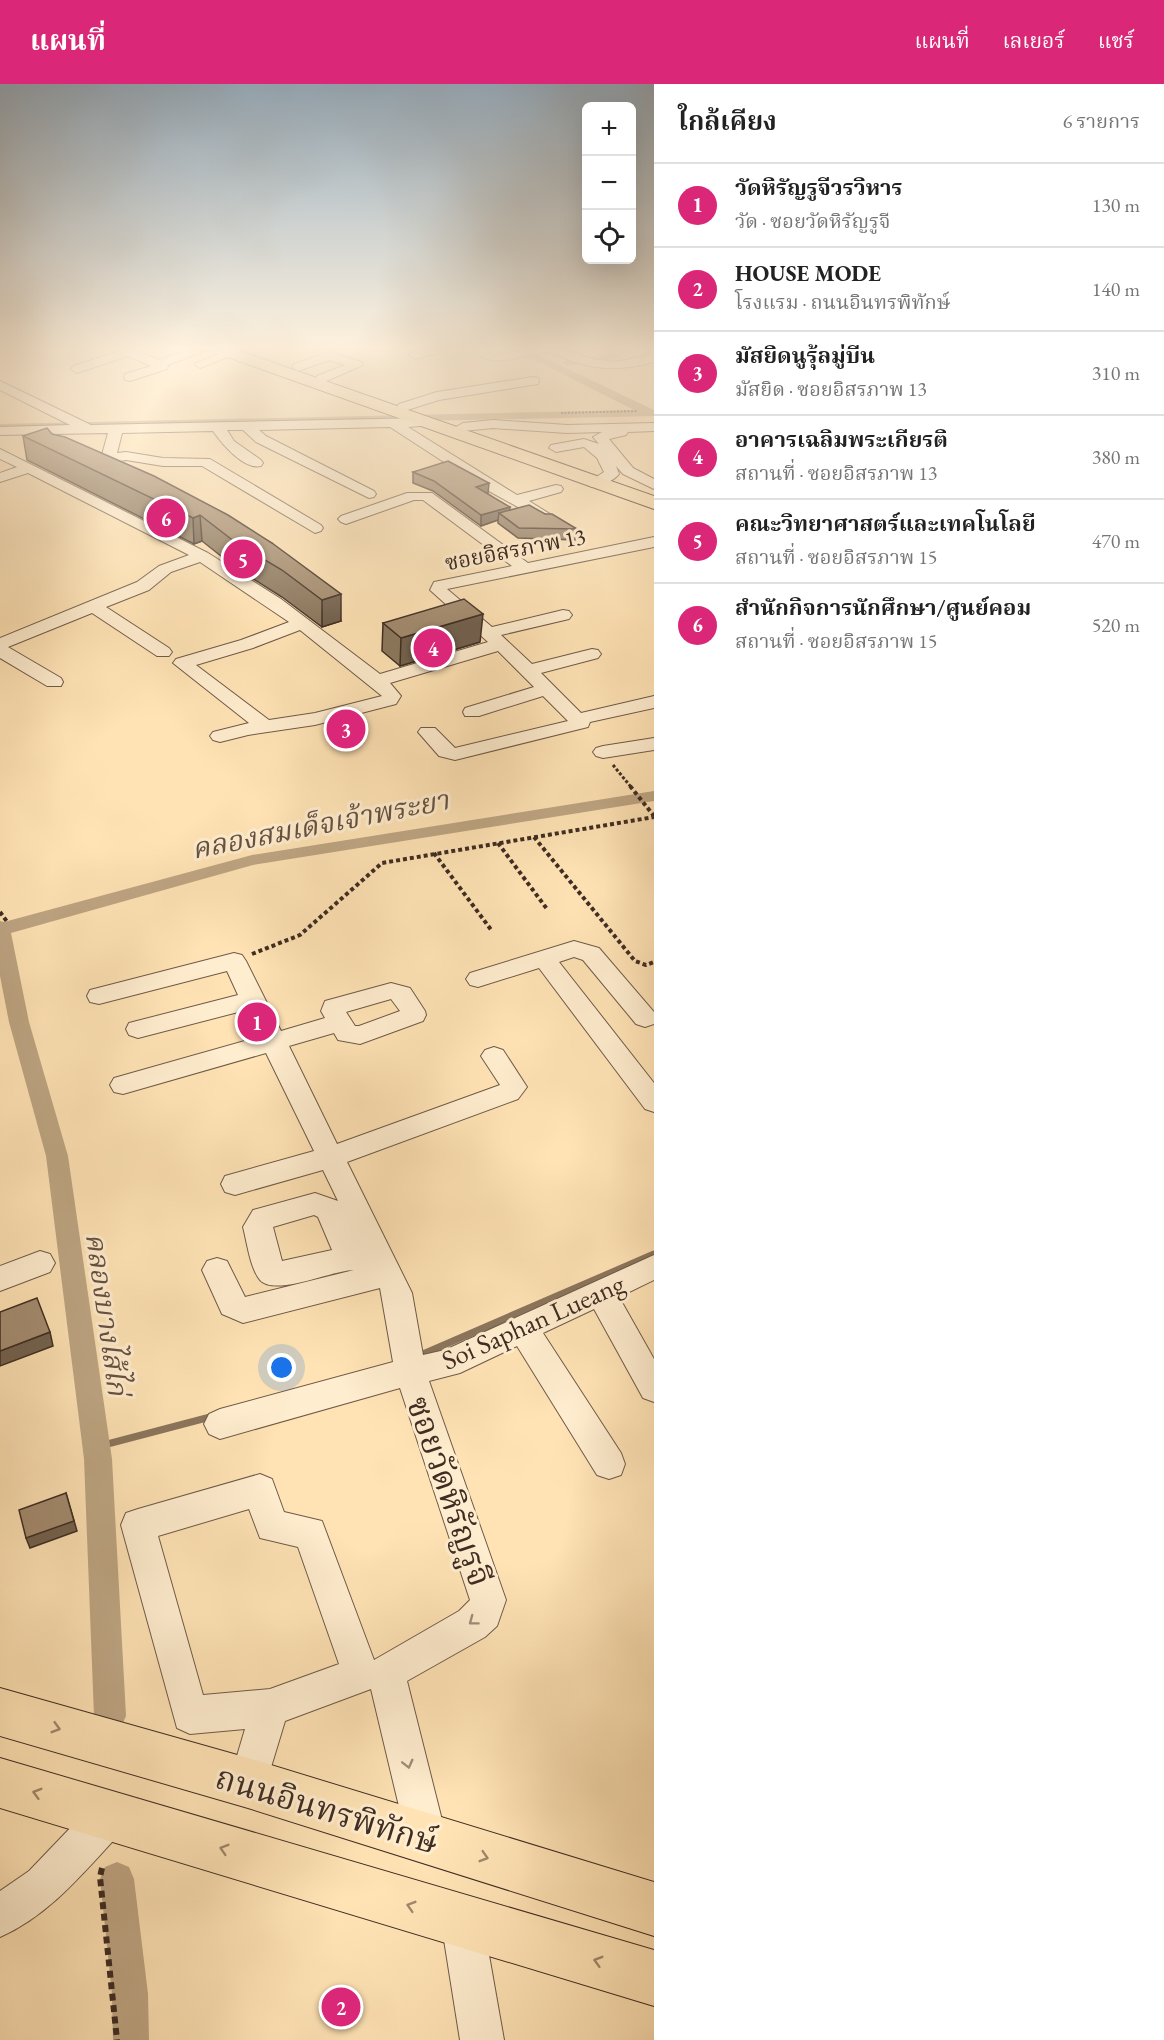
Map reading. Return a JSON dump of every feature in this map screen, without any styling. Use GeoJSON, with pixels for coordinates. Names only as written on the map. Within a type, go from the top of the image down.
{"type":"FeatureCollection","features":[{"type":"Feature","properties":{"kind":"main road"},"geometry":{"type":"LineString","coordinates":[[485,441],[599,481],[652,493]]}},
{"type":"Feature","properties":{"kind":"main road"},"geometry":{"type":"LineString","coordinates":[[497,441],[599,481]]}},
{"type":"Feature","properties":{"kind":"main road","name":"ถนนอินทรพิทักษ์"},"geometry":{"type":"LineString","coordinates":[[0,1712],[248,1783],[654,1909]]}},
{"type":"Feature","properties":{"kind":"main road"},"geometry":{"type":"LineString","coordinates":[[0,1783],[107,1835],[462,1921],[654,1978]]}},
{"type":"Feature","properties":{"kind":"street"},"geometry":{"type":"LineString","coordinates":[[104,460],[115,441]]}},
{"type":"Feature","properties":{"kind":"street"},"geometry":{"type":"LineString","coordinates":[[124,441],[126,456]]}},
{"type":"Feature","properties":{"kind":"street"},"geometry":{"type":"LineString","coordinates":[[152,461],[154,442],[157,441]]}},
{"type":"Feature","properties":{"kind":"street"},"geometry":{"type":"LineString","coordinates":[[226,441],[256,463]]}},
{"type":"Feature","properties":{"kind":"street"},"geometry":{"type":"LineString","coordinates":[[265,441],[369,494]]}},
{"type":"Feature","properties":{"kind":"street"},"geometry":{"type":"LineString","coordinates":[[442,441],[492,488],[550,519]]}},
{"type":"Feature","properties":{"kind":"street"},"geometry":{"type":"LineString","coordinates":[[604,441],[628,471],[652,493]]}},
{"type":"Feature","properties":{"kind":"street"},"geometry":{"type":"LineString","coordinates":[[556,448],[588,444],[611,468],[612,474],[599,481]]}},
{"type":"Feature","properties":{"kind":"street"},"geometry":{"type":"LineString","coordinates":[[0,453],[202,556],[274,603],[377,681],[392,698],[315,719],[264,726],[220,736]]}},
{"type":"Feature","properties":{"kind":"street"},"geometry":{"type":"LineString","coordinates":[[104,460],[126,456],[152,461],[205,462],[315,528]]}},
{"type":"Feature","properties":{"kind":"street"},"geometry":{"type":"LineString","coordinates":[[104,460],[108,468],[137,484]]}},
{"type":"Feature","properties":{"kind":"street"},"geometry":{"type":"LineString","coordinates":[[0,478],[28,468]]}},
{"type":"Feature","properties":{"kind":"street"},"geometry":{"type":"LineString","coordinates":[[515,500],[556,489]]}},
{"type":"Feature","properties":{"kind":"street"},"geometry":{"type":"LineString","coordinates":[[346,519],[412,496],[427,496],[526,569]]}},
{"type":"Feature","properties":{"kind":"street","name":"ซอยอิสรภาพ 13"},"geometry":{"type":"LineString","coordinates":[[579,721],[495,639],[437,588],[654,542]]}},
{"type":"Feature","properties":{"kind":"street"},"geometry":{"type":"LineString","coordinates":[[0,644],[143,586],[165,569],[202,556]]}},
{"type":"Feature","properties":{"kind":"street"},"geometry":{"type":"LineString","coordinates":[[93,606],[163,652]]}},
{"type":"Feature","properties":{"kind":"street"},"geometry":{"type":"LineString","coordinates":[[377,681],[563,615]]}},
{"type":"Feature","properties":{"kind":"street"},"geometry":{"type":"LineString","coordinates":[[264,726],[219,688],[182,663],[247,644],[300,624]]}},
{"type":"Feature","properties":{"kind":"street"},"geometry":{"type":"LineString","coordinates":[[0,650],[54,682]]}},
{"type":"Feature","properties":{"kind":"street"},"geometry":{"type":"LineString","coordinates":[[528,671],[592,654]]}},
{"type":"Feature","properties":{"kind":"street"},"geometry":{"type":"LineString","coordinates":[[472,712],[548,689]]}},
{"type":"Feature","properties":{"kind":"street"},"geometry":{"type":"LineString","coordinates":[[428,732],[446,752],[455,754],[654,702]]}},
{"type":"Feature","properties":{"kind":"street"},"geometry":{"type":"LineString","coordinates":[[603,752],[654,744]]}},
{"type":"Feature","properties":{"kind":"street"},"geometry":{"type":"LineString","coordinates":[[478,979],[574,949],[584,950],[591,954],[645,1018]]}},
{"type":"Feature","properties":{"kind":"street"},"geometry":{"type":"LineString","coordinates":[[544,958],[654,1102]]}},
{"type":"Feature","properties":{"kind":"street"},"geometry":{"type":"LineString","coordinates":[[99,996],[234,961]]}},
{"type":"Feature","properties":{"kind":"street","name":"ซอยวัดหิรัญรูจี"},"geometry":{"type":"LineString","coordinates":[[234,961],[397,1293],[408,1361],[488,1600],[484,1612],[472,1624],[388,1671],[388,1683],[427,1840]]}},
{"type":"Feature","properties":{"kind":"street"},"geometry":{"type":"LineString","coordinates":[[138,1029],[254,999]]}},
{"type":"Feature","properties":{"kind":"street"},"geometry":{"type":"LineString","coordinates":[[123,1085],[339,1023]]}},
{"type":"Feature","properties":{"kind":"street"},"geometry":{"type":"LineString","coordinates":[[235,1184],[331,1157],[509,1092],[514,1087],[494,1056]]}},
{"type":"Feature","properties":{"kind":"street"},"geometry":{"type":"LineString","coordinates":[[350,1258],[384,1266]]}},
{"type":"Feature","properties":{"kind":"street"},"geometry":{"type":"LineString","coordinates":[[0,1279],[40,1263]]}},
{"type":"Feature","properties":{"kind":"street"},"geometry":{"type":"LineString","coordinates":[[217,1270],[233,1305],[243,1310],[384,1266]]}},
{"type":"Feature","properties":{"kind":"street","name":"Soi Saphan Lueang"},"geometry":{"type":"LineString","coordinates":[[220,1424],[408,1361],[448,1363],[654,1267]]}},
{"type":"Feature","properties":{"kind":"street"},"geometry":{"type":"LineString","coordinates":[[600,1292],[654,1388]]}},
{"type":"Feature","properties":{"kind":"street"},"geometry":{"type":"LineString","coordinates":[[523,1329],[609,1464]]}},
{"type":"Feature","properties":{"kind":"street"},"geometry":{"type":"LineString","coordinates":[[260,1490],[272,1526],[310,1533],[361,1675],[270,1708],[190,1715],[138,1525],[260,1490]]}},
{"type":"Feature","properties":{"kind":"street"},"geometry":{"type":"LineString","coordinates":[[248,1783],[270,1708]]}},
{"type":"Feature","properties":{"kind":"street"},"geometry":{"type":"LineString","coordinates":[[0,1917],[107,1835]]}},
{"type":"Feature","properties":{"kind":"street"},"geometry":{"type":"LineString","coordinates":[[462,1921],[482,2040]]}},
{"type":"Feature","properties":{"kind":"path"},"geometry":{"type":"LineString","coordinates":[[234,961],[300,935],[382,862],[654,816],[637,794]]}},
{"type":"Feature","properties":{"kind":"path"},"geometry":{"type":"LineString","coordinates":[[534,837],[635,961],[639,964],[654,962]]}},
{"type":"Feature","properties":{"kind":"path"},"geometry":{"type":"LineString","coordinates":[[498,843],[547,909]]}},
{"type":"Feature","properties":{"kind":"path"},"geometry":{"type":"LineString","coordinates":[[434,853],[492,931]]}},
{"type":"Feature","properties":{"kind":"path"},"geometry":{"type":"LineString","coordinates":[[0,912],[9,923]]}},
{"type":"Feature","properties":{"kind":"path"},"geometry":{"type":"LineString","coordinates":[[107,1835],[100,1877],[117,2040]]}},
{"type":"Feature","properties":{"kind":"building"},"geometry":{"type":"Polygon","coordinates":[[[34,441],[75,441],[154,476],[228,515],[272,543],[341,594],[322,600],[282,570],[235,542],[200,515],[193,518],[34,441]]]}},
{"type":"Feature","properties":{"kind":"building"},"geometry":{"type":"Polygon","coordinates":[[[448,461],[489,483],[476,487],[510,507],[481,515],[434,481],[413,472],[448,461]]]}},
{"type":"Feature","properties":{"kind":"building"},"geometry":{"type":"Polygon","coordinates":[[[529,505],[545,514],[552,514],[577,529],[519,528],[499,513],[529,505]]]}},
{"type":"Feature","properties":{"kind":"building"},"geometry":{"type":"Polygon","coordinates":[[[464,599],[483,614],[401,638],[383,623],[464,599]]]}},
{"type":"Feature","properties":{"kind":"building"},"geometry":{"type":"Polygon","coordinates":[[[37,1298],[50,1332],[0,1351],[0,1312],[37,1298]]]}},
{"type":"Feature","properties":{"kind":"building"},"geometry":{"type":"Polygon","coordinates":[[[66,1493],[74,1521],[26,1538],[19,1510],[66,1493]]]}},
{"type":"Feature","properties":{"kind":"waterway","name":"คลองสมเด็จเจ้าพระยา"},"geometry":{"type":"LineString","coordinates":[[1,929],[252,860],[654,796]]}},
{"type":"Feature","properties":{"kind":"waterway","name":"คลองบางไส้ไก่"},"geometry":{"type":"LineString","coordinates":[[0,927],[19,1022],[57,1156],[98,1459],[110,1716]]}},
{"type":"Feature","properties":{"kind":"waterway"},"geometry":{"type":"LineString","coordinates":[[416,1357],[654,1254]]}},
{"type":"Feature","properties":{"kind":"waterway"},"geometry":{"type":"LineString","coordinates":[[96,1447],[214,1416]]}},
{"type":"Feature","properties":{"kind":"waterway","name":"คลองบางไส้ไก่"},"geometry":{"type":"LineString","coordinates":[[117,1879],[130,1994],[131,2040]]}},
{"type":"Feature","properties":{"kind":"place","name":"สำนักกิจการนักศึกษา/ศูนย์คอม"},"geometry":{"type":"Point","coordinates":[166,518]}},
{"type":"Feature","properties":{"kind":"place","name":"คณะวิทยาศาสตร์และเทคโนโลยี"},"geometry":{"type":"Point","coordinates":[243,559]}},
{"type":"Feature","properties":{"kind":"place","name":"อาคารเฉลิมพระเกียรติ"},"geometry":{"type":"Point","coordinates":[433,648]}},
{"type":"Feature","properties":{"kind":"place","name":"มัสยิดนูรุ้ลมู่บีน"},"geometry":{"type":"Point","coordinates":[346,729]}},
{"type":"Feature","properties":{"kind":"place","name":"วัดหิรัญรูจีวรวิหาร"},"geometry":{"type":"Point","coordinates":[257,1022]}},
{"type":"Feature","properties":{"kind":"place","name":"HOUSE MODE"},"geometry":{"type":"Point","coordinates":[341,2007]}}]}
